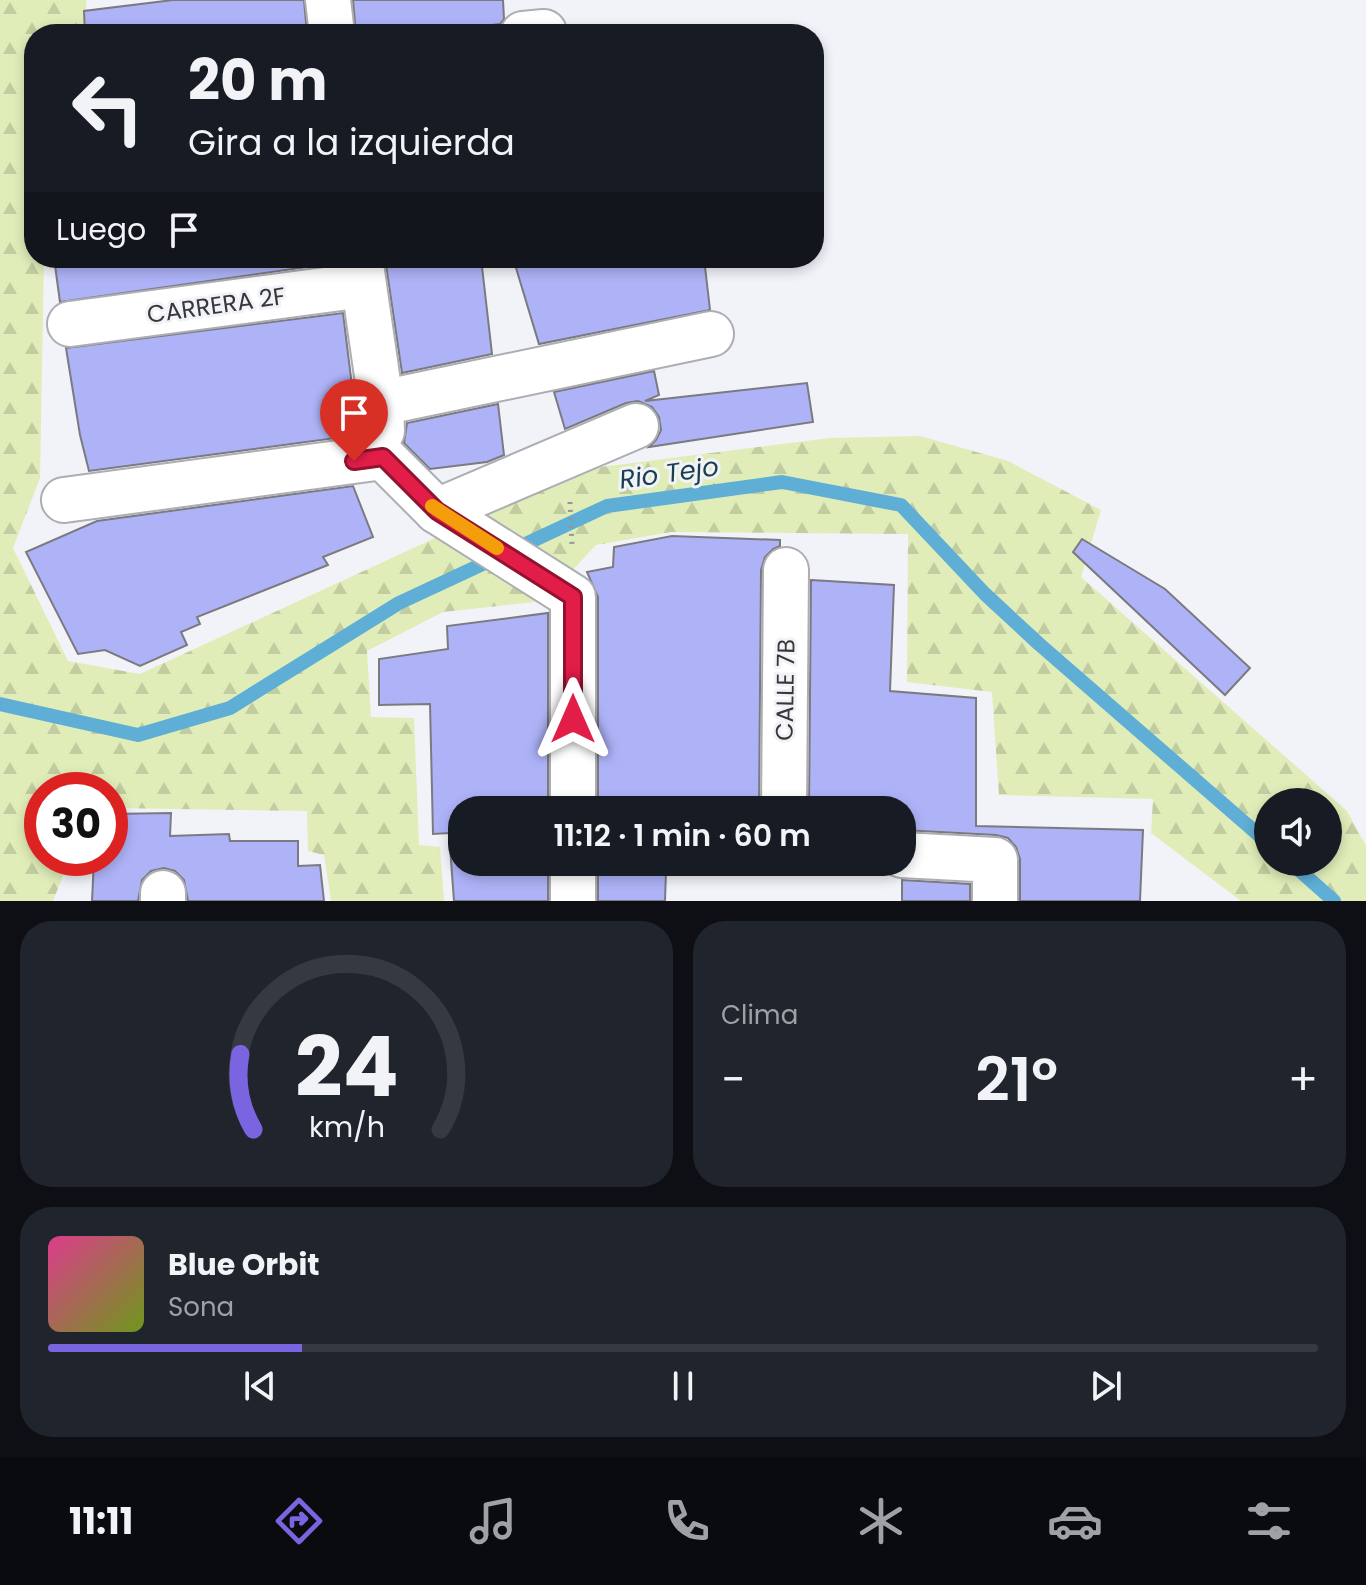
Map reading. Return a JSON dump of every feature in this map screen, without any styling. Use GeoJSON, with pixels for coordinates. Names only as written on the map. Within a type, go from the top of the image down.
{"type":"FeatureCollection","features":[{"type":"Feature","properties":{"kind":"street"},"geometry":{"type":"LineString","coordinates":[[328,0],[331,24]]}},
{"type":"Feature","properties":{"kind":"street"},"geometry":{"type":"LineString","coordinates":[[361,272],[381,403],[383,457],[448,517],[565,579],[573,796]]}},
{"type":"Feature","properties":{"kind":"street","name":"CARRERA 2F"},"geometry":{"type":"LineString","coordinates":[[70,324],[361,272]]}},
{"type":"Feature","properties":{"kind":"street"},"geometry":{"type":"LineString","coordinates":[[381,403],[711,334]]}},
{"type":"Feature","properties":{"kind":"street"},"geometry":{"type":"LineString","coordinates":[[448,517],[636,426]]}},
{"type":"Feature","properties":{"kind":"street"},"geometry":{"type":"LineString","coordinates":[[64,500],[383,457]]}},
{"type":"Feature","properties":{"kind":"street","name":"CALLE 7B"},"geometry":{"type":"LineString","coordinates":[[784,796],[786,570]]}},
{"type":"Feature","properties":{"kind":"street"},"geometry":{"type":"LineString","coordinates":[[916,859],[995,880]]}},
{"type":"Feature","properties":{"kind":"street"},"geometry":{"type":"LineString","coordinates":[[573,876],[573,901]]}},
{"type":"Feature","properties":{"kind":"path"},"geometry":{"type":"LineString","coordinates":[[565,579],[570,497]]}},
{"type":"Feature","properties":{"kind":"green space"},"geometry":{"type":"Polygon","coordinates":[[[0,0],[86,0],[87,24],[24,24],[24,268],[44,268],[40,478],[13,548],[68,661],[140,674],[585,469],[830,438],[920,436],[1008,461],[1101,510],[1081,577],[1321,788],[1254,788],[1254,876],[1342,876],[1342,807],[1366,846],[1366,901],[1241,901],[1151,833],[1153,799],[999,795],[992,692],[907,682],[908,534],[671,532],[596,545],[544,601],[443,612],[367,651],[371,717],[414,718],[419,845],[440,847],[444,901],[331,901],[324,855],[308,851],[307,811],[128,808],[128,772],[24,772],[24,876],[63,876],[53,901],[0,901],[0,0]]]}},
{"type":"Feature","properties":{"kind":"building"},"geometry":{"type":"Polygon","coordinates":[[[173,0],[304,0],[306,24],[85,24],[84,11],[173,0]]]}},
{"type":"Feature","properties":{"kind":"building"},"geometry":{"type":"Polygon","coordinates":[[[353,0],[503,0],[504,19],[500,24],[355,24],[353,0]]]}},
{"type":"Feature","properties":{"kind":"building"},"geometry":{"type":"Polygon","coordinates":[[[55,268],[301,268],[60,302],[55,268]]]}},
{"type":"Feature","properties":{"kind":"building"},"geometry":{"type":"Polygon","coordinates":[[[386,268],[482,268],[492,354],[402,373],[386,268]]]}},
{"type":"Feature","properties":{"kind":"building"},"geometry":{"type":"Polygon","coordinates":[[[516,268],[705,268],[710,310],[539,344],[516,268]]]}},
{"type":"Feature","properties":{"kind":"building"},"geometry":{"type":"Polygon","coordinates":[[[343,313],[358,435],[89,471],[66,348],[343,313]]]}},
{"type":"Feature","properties":{"kind":"building"},"geometry":{"type":"Polygon","coordinates":[[[654,371],[659,395],[645,401],[807,383],[813,422],[649,447],[661,430],[659,417],[652,407],[638,401],[626,403],[565,429],[554,392],[654,371]]]}},
{"type":"Feature","properties":{"kind":"building"},"geometry":{"type":"Polygon","coordinates":[[[498,404],[504,455],[487,462],[430,469],[404,443],[407,423],[498,404]]]}},
{"type":"Feature","properties":{"kind":"building"},"geometry":{"type":"Polygon","coordinates":[[[353,486],[373,537],[323,557],[328,565],[197,617],[200,624],[181,632],[187,645],[140,666],[105,650],[78,654],[26,552],[97,521],[353,486]]]}},
{"type":"Feature","properties":{"kind":"building"},"geometry":{"type":"Polygon","coordinates":[[[672,536],[780,540],[780,546],[765,557],[761,570],[759,796],[598,796],[598,597],[587,572],[613,567],[614,547],[672,536]]]}},
{"type":"Feature","properties":{"kind":"building"},"geometry":{"type":"Polygon","coordinates":[[[1082,539],[1165,589],[1250,668],[1225,695],[1073,552],[1082,539]]]}},
{"type":"Feature","properties":{"kind":"building"},"geometry":{"type":"Polygon","coordinates":[[[811,580],[894,585],[890,691],[976,698],[976,826],[1143,830],[1140,901],[1020,901],[1020,859],[1016,847],[1008,838],[916,831],[916,796],[809,796],[811,580]]]}},
{"type":"Feature","properties":{"kind":"building"},"geometry":{"type":"Polygon","coordinates":[[[548,613],[548,796],[448,796],[448,833],[433,834],[430,704],[379,705],[379,659],[448,649],[447,626],[548,613]]]}},
{"type":"Feature","properties":{"kind":"building"},"geometry":{"type":"Polygon","coordinates":[[[171,813],[170,836],[229,834],[230,841],[298,841],[298,866],[320,865],[324,901],[188,901],[184,880],[175,871],[164,868],[151,871],[142,880],[138,901],[92,901],[93,876],[128,876],[128,814],[171,813]]]}},
{"type":"Feature","properties":{"kind":"building"},"geometry":{"type":"Polygon","coordinates":[[[452,876],[548,876],[548,901],[454,901],[452,876]]]}},
{"type":"Feature","properties":{"kind":"building"},"geometry":{"type":"Polygon","coordinates":[[[598,876],[666,876],[665,901],[598,901],[598,876]]]}},
{"type":"Feature","properties":{"kind":"building"},"geometry":{"type":"Polygon","coordinates":[[[902,880],[970,884],[970,901],[902,901],[902,880]]]}},
{"type":"Feature","properties":{"kind":"waterway","name":"Rio Tejo"},"geometry":{"type":"LineString","coordinates":[[0,704],[138,735],[230,708],[399,603],[607,506],[782,482],[901,505],[985,594],[1039,644],[1254,831]]}},
{"type":"Feature","properties":{"kind":"waterway","name":"Rio Tejo"},"geometry":{"type":"LineString","coordinates":[[1306,876],[1334,901]]}},
{"type":"Feature","properties":{"kind":"slow traffic"},"geometry":{"type":"LineString","coordinates":[[432,506],[497,548]]}},
{"type":"Feature","properties":{"kind":"route"},"geometry":{"type":"LineString","coordinates":[[354,461],[383,457],[437,511],[573,597],[573,719]]}}]}
